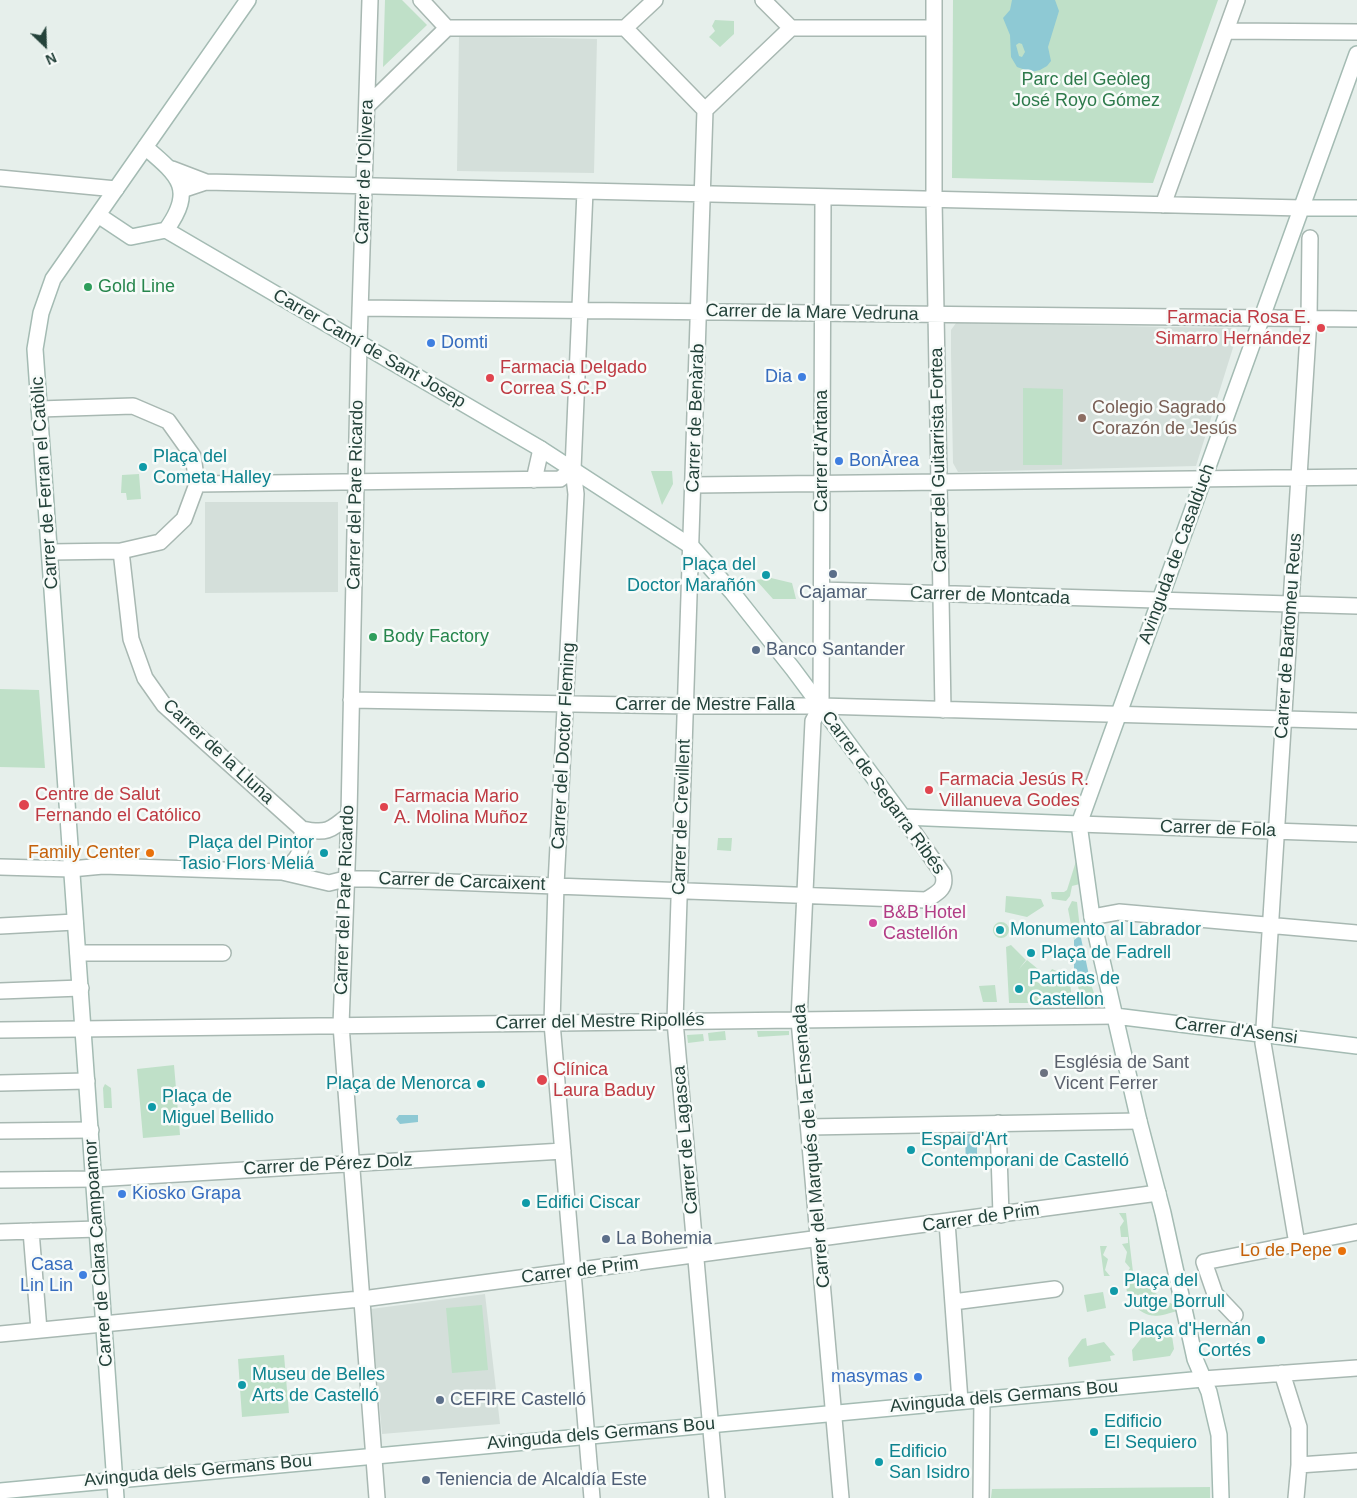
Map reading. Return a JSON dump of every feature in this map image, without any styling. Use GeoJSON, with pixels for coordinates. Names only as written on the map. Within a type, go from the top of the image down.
{"type":"FeatureCollection","features":[{"type":"Feature","properties":{"kind":"street","name":"Carrer de Ferran el Catòlic"},"geometry":{"type":"LineString","coordinates":[[84,1028],[35,349],[41,314],[53,280],[248,0]]}},
{"type":"Feature","properties":{"kind":"street","name":"Carrer de l'Olivera"},"geometry":{"type":"LineString","coordinates":[[360,343],[370,0]]}},
{"type":"Feature","properties":{"kind":"street"},"geometry":{"type":"LineString","coordinates":[[421,0],[447,28]]}},
{"type":"Feature","properties":{"kind":"street"},"geometry":{"type":"LineString","coordinates":[[368,105],[447,28],[626,28],[655,0]]}},
{"type":"Feature","properties":{"kind":"street"},"geometry":{"type":"LineString","coordinates":[[763,0],[791,28]]}},
{"type":"Feature","properties":{"kind":"street","name":"Carrer del Guitarrista Fortea"},"geometry":{"type":"LineString","coordinates":[[934,0],[934,199],[943,710]]}},
{"type":"Feature","properties":{"kind":"street"},"geometry":{"type":"LineString","coordinates":[[1163,204],[1237,0]]}},
{"type":"Feature","properties":{"kind":"street"},"geometry":{"type":"LineString","coordinates":[[626,28],[705,110],[791,28],[934,28]]}},
{"type":"Feature","properties":{"kind":"street"},"geometry":{"type":"LineString","coordinates":[[1226,31],[1357,32]]}},
{"type":"Feature","properties":{"kind":"street","name":"Avinguda de Casalduch"},"geometry":{"type":"LineString","coordinates":[[1092,917],[1080,824],[1357,54]]}},
{"type":"Feature","properties":{"kind":"street","name":"Carrer de Benàrab"},"geometry":{"type":"LineString","coordinates":[[692,546],[705,110]]}},
{"type":"Feature","properties":{"kind":"street"},"geometry":{"type":"LineString","coordinates":[[145,147],[172,169],[206,182],[1357,208]]}},
{"type":"Feature","properties":{"kind":"street"},"geometry":{"type":"LineString","coordinates":[[98,215],[131,237],[166,230],[179,212],[182,190],[172,169]]}},
{"type":"Feature","properties":{"kind":"street"},"geometry":{"type":"LineString","coordinates":[[0,178],[116,189]]}},
{"type":"Feature","properties":{"kind":"street"},"geometry":{"type":"LineString","coordinates":[[182,190],[206,182]]}},
{"type":"Feature","properties":{"kind":"street","name":"Carrer del Doctor Fleming"},"geometry":{"type":"LineString","coordinates":[[584,191],[573,469],[576,494],[567,704],[556,886],[552,1022],[592,1498]]}},
{"type":"Feature","properties":{"kind":"street","name":"Carrer d'Artana"},"geometry":{"type":"LineString","coordinates":[[821,706],[823,197]]}},
{"type":"Feature","properties":{"kind":"street","name":"Carrer Camí de Sant Josep"},"geometry":{"type":"LineString","coordinates":[[166,230],[573,469]]}},
{"type":"Feature","properties":{"kind":"street","name":"Carrer de Bartomeu Reus"},"geometry":{"type":"LineString","coordinates":[[1297,1244],[1263,1044],[1309,319],[1310,238]]}},
{"type":"Feature","properties":{"kind":"street","name":"Carrer de la Mare Vedruna"},"geometry":{"type":"LineString","coordinates":[[360,308],[1357,319]]}},
{"type":"Feature","properties":{"kind":"street","name":"Carrer del Pare Ricardo"},"geometry":{"type":"LineString","coordinates":[[360,343],[349,816],[345,880],[341,1025],[350,1164],[377,1498]]}},
{"type":"Feature","properties":{"kind":"street"},"geometry":{"type":"LineString","coordinates":[[39,409],[133,406],[168,421],[193,456],[196,484],[184,519],[160,542],[121,551],[50,552]]}},
{"type":"Feature","properties":{"kind":"street"},"geometry":{"type":"LineString","coordinates":[[534,480],[540,449]]}},
{"type":"Feature","properties":{"kind":"street"},"geometry":{"type":"LineString","coordinates":[[196,484],[560,479],[573,469],[692,546]]}},
{"type":"Feature","properties":{"kind":"street"},"geometry":{"type":"LineString","coordinates":[[694,485],[1357,478]]}},
{"type":"Feature","properties":{"kind":"street","name":"Carrer de Crevillent"},"geometry":{"type":"LineString","coordinates":[[675,1021],[692,546]]}},
{"type":"Feature","properties":{"kind":"street","name":"Carrer de Segarra Ribés"},"geometry":{"type":"LineString","coordinates":[[692,546],[732,592],[821,706],[943,874],[946,882],[941,891],[926,900]]}},
{"type":"Feature","properties":{"kind":"street","name":"Carrer de la Lluna"},"geometry":{"type":"LineString","coordinates":[[121,551],[131,639],[145,678],[164,705],[302,829]]}},
{"type":"Feature","properties":{"kind":"street","name":"Carrer de Montcada"},"geometry":{"type":"LineString","coordinates":[[821,590],[1357,606]]}},
{"type":"Feature","properties":{"kind":"street","name":"Carrer de Mestre Falla"},"geometry":{"type":"LineString","coordinates":[[351,700],[686,706],[821,706],[1357,721]]}},
{"type":"Feature","properties":{"kind":"street","name":"Carrer del Marqués de la Ensenada"},"geometry":{"type":"LineString","coordinates":[[821,706],[812,721],[799,1020],[841,1498]]}},
{"type":"Feature","properties":{"kind":"street"},"geometry":{"type":"LineString","coordinates":[[282,872],[292,864],[303,848],[302,829],[320,833],[333,829],[349,816]]}},
{"type":"Feature","properties":{"kind":"street","name":"Carrer de Fola"},"geometry":{"type":"LineString","coordinates":[[902,817],[1357,834]]}},
{"type":"Feature","properties":{"kind":"street","name":"Carrer de Carcaixent"},"geometry":{"type":"LineString","coordinates":[[0,867],[71,868],[103,866],[282,872],[329,883],[345,880],[556,886],[926,900]]}},
{"type":"Feature","properties":{"kind":"street"},"geometry":{"type":"LineString","coordinates":[[1222,1498],[1219,1435],[1208,1392],[1194,1359],[1158,1193],[1139,1121],[1092,917],[1119,912],[1357,933]]}},
{"type":"Feature","properties":{"kind":"street"},"geometry":{"type":"LineString","coordinates":[[0,926],[75,922]]}},
{"type":"Feature","properties":{"kind":"street"},"geometry":{"type":"LineString","coordinates":[[78,953],[223,953]]}},
{"type":"Feature","properties":{"kind":"street"},"geometry":{"type":"LineString","coordinates":[[0,992],[81,988]]}},
{"type":"Feature","properties":{"kind":"street","name":"Carrer del Mestre Ripollés"},"geometry":{"type":"LineString","coordinates":[[0,1030],[1116,1016]]}},
{"type":"Feature","properties":{"kind":"street","name":"Carrer d'Asensi"},"geometry":{"type":"LineString","coordinates":[[1116,1016],[1357,1046]]}},
{"type":"Feature","properties":{"kind":"street","name":"Carrer de Lagasca"},"geometry":{"type":"LineString","coordinates":[[675,1021],[718,1498]]}},
{"type":"Feature","properties":{"kind":"street","name":"Carrer de Clara Campoamor"},"geometry":{"type":"LineString","coordinates":[[84,1028],[116,1498]]}},
{"type":"Feature","properties":{"kind":"street"},"geometry":{"type":"LineString","coordinates":[[0,1083],[87,1081]]}},
{"type":"Feature","properties":{"kind":"street"},"geometry":{"type":"LineString","coordinates":[[809,1127],[1139,1121]]}},
{"type":"Feature","properties":{"kind":"street"},"geometry":{"type":"LineString","coordinates":[[998,1124],[1001,1215]]}},
{"type":"Feature","properties":{"kind":"street"},"geometry":{"type":"LineString","coordinates":[[0,1131],[91,1130]]}},
{"type":"Feature","properties":{"kind":"street","name":"Carrer de Pérez Dolz"},"geometry":{"type":"LineString","coordinates":[[0,1180],[94,1179],[563,1151]]}},
{"type":"Feature","properties":{"kind":"street","name":"Carrer de Prim"},"geometry":{"type":"LineString","coordinates":[[0,1334],[362,1299],[1158,1193]]}},
{"type":"Feature","properties":{"kind":"street"},"geometry":{"type":"LineString","coordinates":[[947,1222],[960,1401]]}},
{"type":"Feature","properties":{"kind":"street"},"geometry":{"type":"LineString","coordinates":[[0,1232],[98,1229]]}},
{"type":"Feature","properties":{"kind":"street"},"geometry":{"type":"LineString","coordinates":[[31,1231],[39,1330]]}},
{"type":"Feature","properties":{"kind":"street"},"geometry":{"type":"LineString","coordinates":[[1235,1315],[1215,1294],[1204,1262],[1357,1232]]}},
{"type":"Feature","properties":{"kind":"street"},"geometry":{"type":"LineString","coordinates":[[952,1302],[1055,1288]]}},
{"type":"Feature","properties":{"kind":"street","name":"Avinguda dels Germans Bou"},"geometry":{"type":"LineString","coordinates":[[0,1491],[711,1423],[834,1414],[1202,1379],[1357,1368]]}},
{"type":"Feature","properties":{"kind":"street"},"geometry":{"type":"LineString","coordinates":[[1282,1374],[1299,1426],[1299,1465],[1296,1498]]}},
{"type":"Feature","properties":{"kind":"street"},"geometry":{"type":"LineString","coordinates":[[981,1498],[982,1399]]}},
{"type":"Feature","properties":{"kind":"street"},"geometry":{"type":"LineString","coordinates":[[1299,1465],[1357,1462]]}},
{"type":"Feature","properties":{"kind":"shaded area"},"geometry":{"type":"Polygon","coordinates":[[[459,36],[597,39],[594,173],[457,171],[459,36]]]}},
{"type":"Feature","properties":{"kind":"shaded area","name":"Colegio Sagrado Corazón de Jesús"},"geometry":{"type":"Polygon","coordinates":[[[956,323],[1231,328],[1237,335],[1196,466],[958,472],[953,463],[951,353],[951,330],[956,323]]]}},
{"type":"Feature","properties":{"kind":"shaded area"},"geometry":{"type":"Polygon","coordinates":[[[205,502],[338,502],[338,592],[205,593],[205,502]]]}},
{"type":"Feature","properties":{"kind":"shaded area"},"geometry":{"type":"Polygon","coordinates":[[[485,1294],[500,1424],[382,1434],[371,1309],[485,1294]]]}},
{"type":"Feature","properties":{"kind":"green space"},"geometry":{"type":"Polygon","coordinates":[[[385,0],[402,0],[427,25],[383,67],[385,0]]]}},
{"type":"Feature","properties":{"kind":"green space","name":"Parc del Geòleg José Royo Gómez"},"geometry":{"type":"Polygon","coordinates":[[[953,0],[1218,0],[1153,183],[952,178],[953,0]]]}},
{"type":"Feature","properties":{"kind":"green space"},"geometry":{"type":"Polygon","coordinates":[[[715,20],[734,21],[734,34],[720,47],[709,37],[715,31],[712,26],[715,20]]]}},
{"type":"Feature","properties":{"kind":"green space"},"geometry":{"type":"Polygon","coordinates":[[[1023,388],[1063,389],[1062,465],[1023,465],[1023,388]]]}},
{"type":"Feature","properties":{"kind":"green space"},"geometry":{"type":"Polygon","coordinates":[[[651,471],[672,471],[673,484],[662,505],[651,471]]]}},
{"type":"Feature","properties":{"kind":"green space"},"geometry":{"type":"Polygon","coordinates":[[[139,474],[141,499],[127,500],[126,493],[121,493],[122,475],[139,474]]]}},
{"type":"Feature","properties":{"kind":"green space"},"geometry":{"type":"Polygon","coordinates":[[[771,578],[792,583],[796,599],[773,599],[756,580],[771,578]]]}},
{"type":"Feature","properties":{"kind":"green space"},"geometry":{"type":"Polygon","coordinates":[[[0,689],[39,690],[45,768],[0,767],[0,689]]]}},
{"type":"Feature","properties":{"kind":"green space"},"geometry":{"type":"Polygon","coordinates":[[[718,838],[732,838],[731,851],[717,850],[718,838]]]}},
{"type":"Feature","properties":{"kind":"green space"},"geometry":{"type":"Polygon","coordinates":[[[1077,858],[1080,884],[1072,886],[1070,896],[1066,901],[1052,899],[1051,892],[1064,892],[1067,890],[1077,858]]]}},
{"type":"Feature","properties":{"kind":"green space"},"geometry":{"type":"Polygon","coordinates":[[[1006,896],[1041,899],[1044,906],[1027,917],[1005,912],[1006,896]]]}},
{"type":"Feature","properties":{"kind":"green space"},"geometry":{"type":"Polygon","coordinates":[[[1072,901],[1077,902],[1081,938],[1075,937],[1074,940],[1068,909],[1072,901]]]}},
{"type":"Feature","properties":{"kind":"green space"},"geometry":{"type":"Polygon","coordinates":[[[998,922],[1004,922],[1009,927],[1007,936],[998,938],[993,933],[993,927],[998,922]]]}},
{"type":"Feature","properties":{"kind":"green space"},"geometry":{"type":"Polygon","coordinates":[[[1011,945],[1026,960],[1019,969],[1027,960],[1044,974],[1037,982],[1042,985],[1052,969],[1066,977],[1070,983],[1072,999],[1069,1003],[1009,1003],[1006,947],[1011,945]]]}},
{"type":"Feature","properties":{"kind":"green space"},"geometry":{"type":"Polygon","coordinates":[[[1091,984],[1095,996],[1092,1001],[1087,1003],[1085,991],[1079,991],[1078,986],[1091,984]]]}},
{"type":"Feature","properties":{"kind":"green space"},"geometry":{"type":"Polygon","coordinates":[[[995,985],[997,1002],[983,1002],[979,986],[995,985]]]}},
{"type":"Feature","properties":{"kind":"green space"},"geometry":{"type":"Polygon","coordinates":[[[725,1031],[726,1040],[709,1041],[708,1033],[725,1031]]]}},
{"type":"Feature","properties":{"kind":"green space"},"geometry":{"type":"Polygon","coordinates":[[[757,1031],[789,1031],[789,1035],[758,1037],[757,1031]]]}},
{"type":"Feature","properties":{"kind":"green space"},"geometry":{"type":"Polygon","coordinates":[[[703,1034],[704,1041],[688,1043],[687,1035],[703,1034]]]}},
{"type":"Feature","properties":{"kind":"green space"},"geometry":{"type":"Polygon","coordinates":[[[174,1065],[180,1135],[143,1138],[137,1069],[174,1065]]]}},
{"type":"Feature","properties":{"kind":"green space"},"geometry":{"type":"Polygon","coordinates":[[[105,1084],[111,1088],[112,1108],[104,1108],[103,1088],[105,1084]]]}},
{"type":"Feature","properties":{"kind":"green space"},"geometry":{"type":"Polygon","coordinates":[[[1119,1213],[1126,1213],[1133,1272],[1142,1284],[1181,1310],[1152,1316],[1142,1312],[1128,1301],[1125,1276],[1130,1268],[1125,1262],[1127,1252],[1122,1244],[1128,1243],[1128,1237],[1121,1237],[1120,1227],[1124,1221],[1119,1213]]]}},
{"type":"Feature","properties":{"kind":"green space"},"geometry":{"type":"Polygon","coordinates":[[[1100,1246],[1107,1246],[1103,1255],[1108,1259],[1105,1270],[1110,1276],[1104,1276],[1100,1246]]]}},
{"type":"Feature","properties":{"kind":"green space"},"geometry":{"type":"Polygon","coordinates":[[[1103,1292],[1106,1308],[1087,1312],[1084,1295],[1103,1292]]]}},
{"type":"Feature","properties":{"kind":"green space"},"geometry":{"type":"Polygon","coordinates":[[[482,1305],[488,1370],[452,1373],[446,1308],[482,1305]]]}},
{"type":"Feature","properties":{"kind":"green space"},"geometry":{"type":"Polygon","coordinates":[[[1146,1332],[1155,1332],[1156,1341],[1161,1340],[1160,1332],[1168,1332],[1172,1336],[1174,1349],[1170,1356],[1133,1361],[1132,1350],[1146,1332]]]}},
{"type":"Feature","properties":{"kind":"green space"},"geometry":{"type":"Polygon","coordinates":[[[1086,1338],[1087,1346],[1104,1342],[1115,1355],[1110,1356],[1111,1361],[1069,1367],[1068,1358],[1082,1339],[1086,1338]]]}},
{"type":"Feature","properties":{"kind":"green space"},"geometry":{"type":"Polygon","coordinates":[[[284,1355],[289,1413],[242,1417],[238,1359],[284,1355]]]}},
{"type":"Feature","properties":{"kind":"green space"},"geometry":{"type":"Polygon","coordinates":[[[1210,1487],[1210,1498],[991,1498],[992,1489],[1210,1487]]]}},
{"type":"Feature","properties":{"kind":"water"},"geometry":{"type":"Polygon","coordinates":[[[1012,0],[1055,0],[1059,11],[1048,47],[1051,61],[1047,66],[1031,72],[1017,67],[1011,57],[1010,35],[1003,18],[1010,10],[1012,0]],[[1022,44],[1016,45],[1019,56],[1022,57],[1025,52],[1022,44]]]}},
{"type":"Feature","properties":{"kind":"water"},"geometry":{"type":"Polygon","coordinates":[[[1078,937],[1081,938],[1090,980],[1074,980],[1074,940],[1078,937]]]}},
{"type":"Feature","properties":{"kind":"water"},"geometry":{"type":"Polygon","coordinates":[[[399,1115],[418,1115],[418,1122],[400,1124],[396,1119],[399,1115]]]}},
{"type":"Feature","properties":{"kind":"water"},"geometry":{"type":"Polygon","coordinates":[[[965,1134],[977,1134],[977,1166],[966,1166],[965,1134]]]}},
{"type":"Feature","properties":{"kind":"place","name":"Gold Line"},"geometry":{"type":"Point","coordinates":[88,287]}},
{"type":"Feature","properties":{"kind":"place","name":"Farmacia Rosa E. Simarro Hernández"},"geometry":{"type":"Point","coordinates":[1321,328]}},
{"type":"Feature","properties":{"kind":"place","name":"Domti"},"geometry":{"type":"Point","coordinates":[431,343]}},
{"type":"Feature","properties":{"kind":"place","name":"Dia"},"geometry":{"type":"Point","coordinates":[802,377]}},
{"type":"Feature","properties":{"kind":"place","name":"Farmacia Delgado Correa S.C.P"},"geometry":{"type":"Point","coordinates":[490,378]}},
{"type":"Feature","properties":{"kind":"place","name":"Colegio Sagrado Corazón de Jesús"},"geometry":{"type":"Point","coordinates":[1082,418]}},
{"type":"Feature","properties":{"kind":"place","name":"BonÀrea"},"geometry":{"type":"Point","coordinates":[839,461]}},
{"type":"Feature","properties":{"kind":"place","name":"Plaça del Cometa Halley"},"geometry":{"type":"Point","coordinates":[143,467]}},
{"type":"Feature","properties":{"kind":"place","name":"Cajamar"},"geometry":{"type":"Point","coordinates":[833,574]}},
{"type":"Feature","properties":{"kind":"place","name":"Plaça del Doctor Marañón"},"geometry":{"type":"Point","coordinates":[766,575]}},
{"type":"Feature","properties":{"kind":"place","name":"Body Factory"},"geometry":{"type":"Point","coordinates":[373,637]}},
{"type":"Feature","properties":{"kind":"place","name":"Banco Santander"},"geometry":{"type":"Point","coordinates":[756,650]}},
{"type":"Feature","properties":{"kind":"place","name":"Farmacia Jesús R. Villanueva Godes"},"geometry":{"type":"Point","coordinates":[929,790]}},
{"type":"Feature","properties":{"kind":"place","name":"Centre de Salut Fernando el Católico"},"geometry":{"type":"Point","coordinates":[24,805]}},
{"type":"Feature","properties":{"kind":"place","name":"Farmacia Mario A. Molina Muñoz"},"geometry":{"type":"Point","coordinates":[384,807]}},
{"type":"Feature","properties":{"kind":"place","name":"Family Center"},"geometry":{"type":"Point","coordinates":[150,853]}},
{"type":"Feature","properties":{"kind":"place","name":"Plaça del Pintor Tasio Flors Meliá"},"geometry":{"type":"Point","coordinates":[324,853]}},
{"type":"Feature","properties":{"kind":"place","name":"B&B Hotel Castellón"},"geometry":{"type":"Point","coordinates":[873,923]}},
{"type":"Feature","properties":{"kind":"place","name":"Monumento al Labrador"},"geometry":{"type":"Point","coordinates":[1000,930]}},
{"type":"Feature","properties":{"kind":"place","name":"Plaça de Fadrell"},"geometry":{"type":"Point","coordinates":[1031,953]}},
{"type":"Feature","properties":{"kind":"place","name":"Partidas de Castellon"},"geometry":{"type":"Point","coordinates":[1019,989]}},
{"type":"Feature","properties":{"kind":"place","name":"Església de Sant Vicent Ferrer"},"geometry":{"type":"Point","coordinates":[1044,1073]}},
{"type":"Feature","properties":{"kind":"place","name":"Clínica Laura Baduy"},"geometry":{"type":"Point","coordinates":[542,1080]}},
{"type":"Feature","properties":{"kind":"place","name":"Plaça de Menorca"},"geometry":{"type":"Point","coordinates":[481,1084]}},
{"type":"Feature","properties":{"kind":"place","name":"Plaça de Miguel Bellido"},"geometry":{"type":"Point","coordinates":[152,1107]}},
{"type":"Feature","properties":{"kind":"place","name":"Espai d'Art Contemporani de Castelló"},"geometry":{"type":"Point","coordinates":[911,1150]}},
{"type":"Feature","properties":{"kind":"place","name":"Kiosko Grapa"},"geometry":{"type":"Point","coordinates":[122,1194]}},
{"type":"Feature","properties":{"kind":"place","name":"Edifici Ciscar"},"geometry":{"type":"Point","coordinates":[526,1203]}},
{"type":"Feature","properties":{"kind":"place","name":"La Bohemia"},"geometry":{"type":"Point","coordinates":[606,1239]}},
{"type":"Feature","properties":{"kind":"place","name":"Lo de Pepe"},"geometry":{"type":"Point","coordinates":[1342,1251]}},
{"type":"Feature","properties":{"kind":"place","name":"Casa Lin Lin"},"geometry":{"type":"Point","coordinates":[83,1275]}},
{"type":"Feature","properties":{"kind":"place","name":"Plaça del Jutge Borrull"},"geometry":{"type":"Point","coordinates":[1114,1291]}},
{"type":"Feature","properties":{"kind":"place","name":"Plaça d'Hernán Cortés"},"geometry":{"type":"Point","coordinates":[1261,1340]}},
{"type":"Feature","properties":{"kind":"place","name":"masymas"},"geometry":{"type":"Point","coordinates":[918,1377]}},
{"type":"Feature","properties":{"kind":"place","name":"Museu de Belles Arts de Castelló"},"geometry":{"type":"Point","coordinates":[242,1385]}},
{"type":"Feature","properties":{"kind":"place","name":"CEFIRE Castelló"},"geometry":{"type":"Point","coordinates":[440,1400]}},
{"type":"Feature","properties":{"kind":"place","name":"Edificio El Sequiero"},"geometry":{"type":"Point","coordinates":[1094,1432]}},
{"type":"Feature","properties":{"kind":"place","name":"Edificio San Isidro"},"geometry":{"type":"Point","coordinates":[879,1462]}},
{"type":"Feature","properties":{"kind":"place","name":"Teniencia de Alcaldía Este"},"geometry":{"type":"Point","coordinates":[426,1480]}}]}
